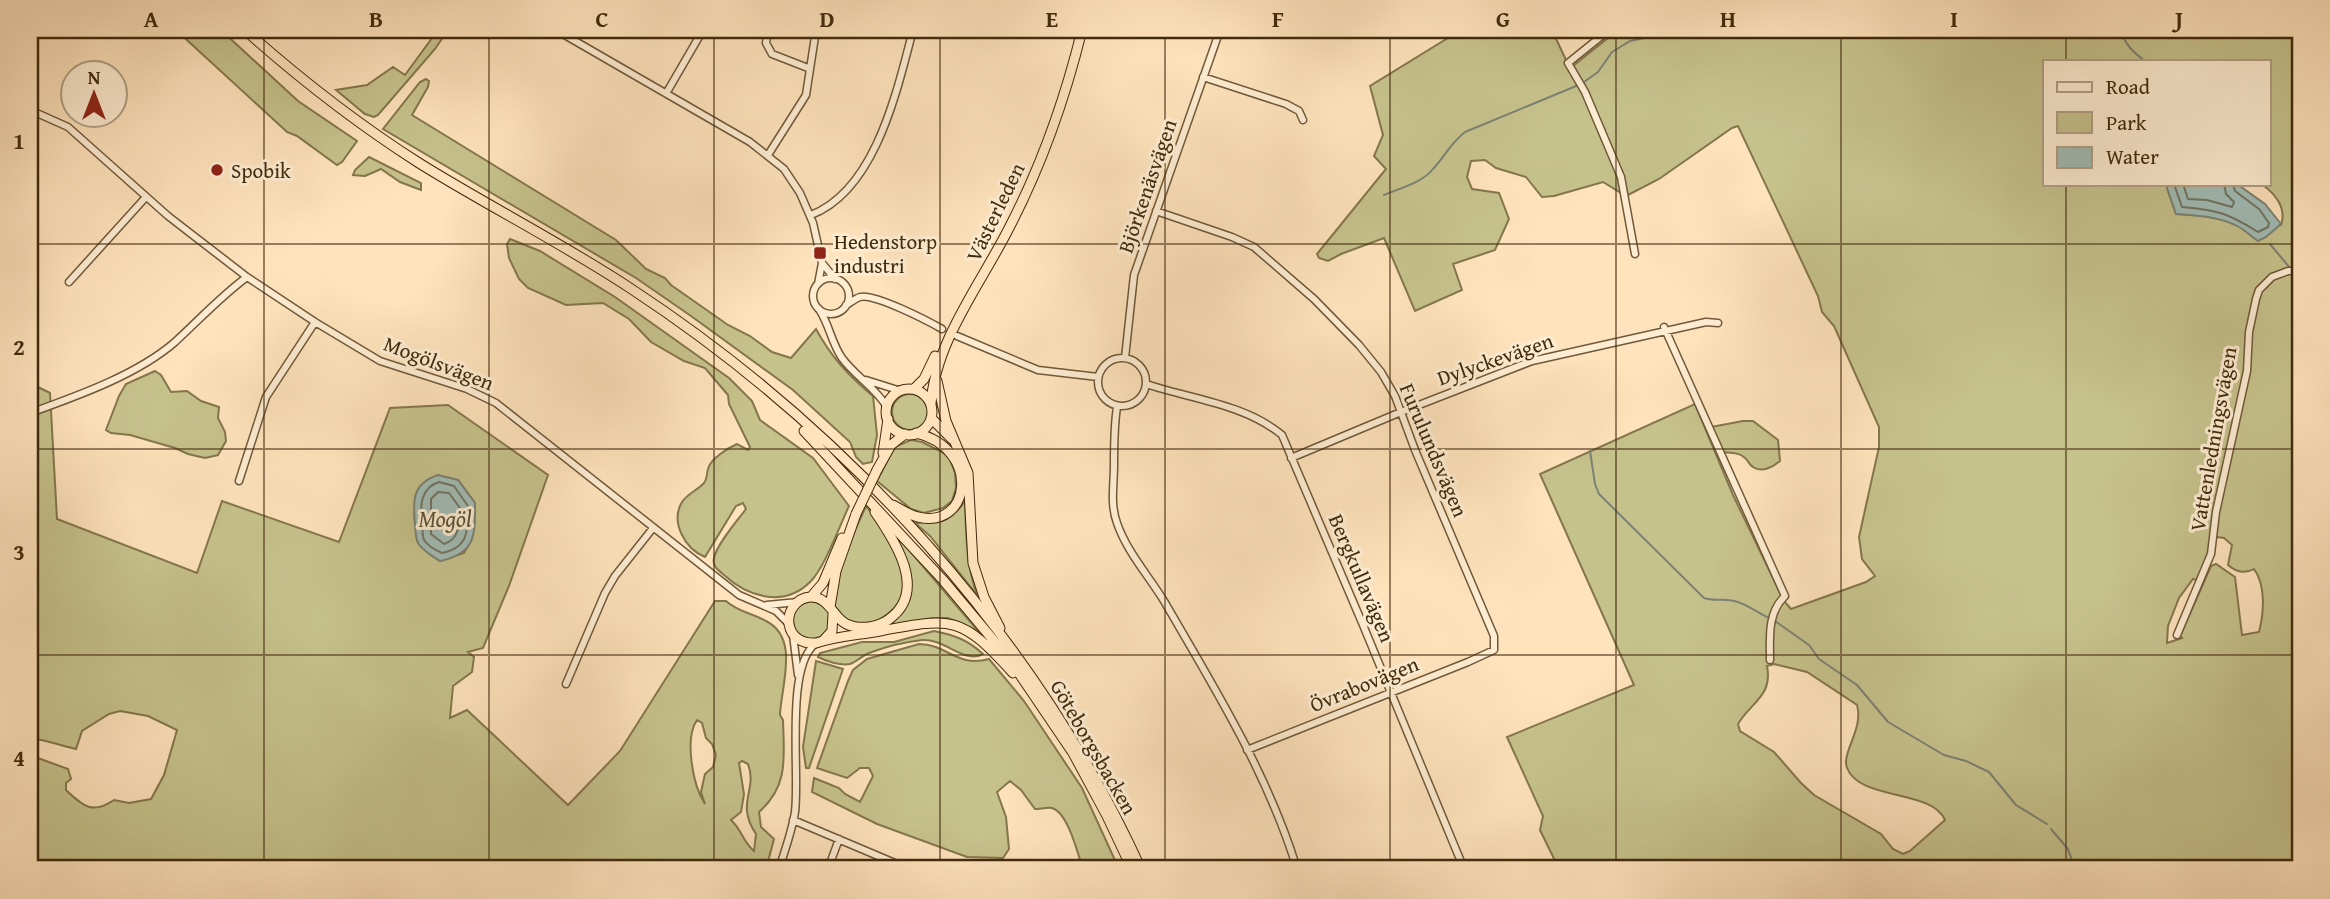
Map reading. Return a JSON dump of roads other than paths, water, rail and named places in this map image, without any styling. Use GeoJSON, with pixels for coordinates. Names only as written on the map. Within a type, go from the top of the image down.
{"type":"FeatureCollection","features":[{"type":"Feature","properties":{"kind":"highway"},"geometry":{"type":"LineString","coordinates":[[238,30],[332,109],[379,143],[628,293],[712,353],[800,428],[857,487],[960,599],[1010,660],[1033,694]]}},
{"type":"Feature","properties":{"kind":"highway"},"geometry":{"type":"LineString","coordinates":[[245,30],[304,80],[383,139],[591,263],[715,348],[780,401],[884,499],[967,592],[1009,646]]}},
{"type":"Feature","properties":{"kind":"highway","name":"Västerleden"},"geometry":{"type":"LineString","coordinates":[[931,404],[936,369],[948,340],[1008,230],[1037,166],[1066,88],[1080,30]]}},
{"type":"Feature","properties":{"kind":"highway","name":"Västerleden"},"geometry":{"type":"LineString","coordinates":[[914,389],[925,379],[1020,197],[1050,124],[1080,30]]}},
{"type":"Feature","properties":{"kind":"highway"},"geometry":{"type":"LineString","coordinates":[[936,369],[941,407],[968,473],[973,563],[985,597],[1009,646]]}},
{"type":"Feature","properties":{"kind":"highway"},"geometry":{"type":"LineString","coordinates":[[879,466],[888,418],[887,407],[894,395],[901,390],[914,389],[923,393],[931,404],[931,418],[925,428],[916,433],[905,434],[895,441],[879,466],[836,550],[823,583],[811,597],[798,602],[790,612],[789,625],[793,635],[804,642],[819,642],[910,624],[950,624],[962,627],[981,639],[1033,694]]}},
{"type":"Feature","properties":{"kind":"highway"},"geometry":{"type":"LineString","coordinates":[[888,418],[893,427],[905,434]]}},
{"type":"Feature","properties":{"kind":"highway"},"geometry":{"type":"LineString","coordinates":[[931,418],[955,443]]}},
{"type":"Feature","properties":{"kind":"highway"},"geometry":{"type":"LineString","coordinates":[[884,499],[909,513],[927,518],[949,511],[959,499],[961,474],[955,458],[937,441],[916,433]]}},
{"type":"Feature","properties":{"kind":"highway"},"geometry":{"type":"LineString","coordinates":[[811,597],[825,602],[847,625],[870,627],[892,617],[901,607],[907,593],[904,563],[883,523],[857,487]]}},
{"type":"Feature","properties":{"kind":"highway"},"geometry":{"type":"LineString","coordinates":[[819,642],[832,631],[832,583],[856,514]]}},
{"type":"Feature","properties":{"kind":"highway","name":"Göteborgsbacken"},"geometry":{"type":"LineString","coordinates":[[1009,646],[1039,686],[1081,752],[1141,869]]}},
{"type":"Feature","properties":{"kind":"highway","name":"Göteborgsbacken"},"geometry":{"type":"LineString","coordinates":[[1033,694],[1091,784],[1132,869]]}},
{"type":"Feature","properties":{"kind":"street"},"geometry":{"type":"LineString","coordinates":[[556,30],[564,32],[667,92],[768,155],[784,169],[811,215],[822,263],[813,295],[829,324],[831,337],[842,358],[878,394],[887,407]]}},
{"type":"Feature","properties":{"kind":"street"},"geometry":{"type":"LineString","coordinates":[[667,92],[703,30]]}},
{"type":"Feature","properties":{"kind":"street"},"geometry":{"type":"LineString","coordinates":[[768,30],[766,43],[772,54],[808,68]]}},
{"type":"Feature","properties":{"kind":"street"},"geometry":{"type":"LineString","coordinates":[[768,155],[806,94],[816,30]]}},
{"type":"Feature","properties":{"kind":"street"},"geometry":{"type":"LineString","coordinates":[[811,215],[833,204],[843,195],[876,143],[887,120],[913,30]]}},
{"type":"Feature","properties":{"kind":"street","name":"Björkenäsvägen"},"geometry":{"type":"LineString","coordinates":[[1125,358],[1134,275],[1220,30]]}},
{"type":"Feature","properties":{"kind":"street"},"geometry":{"type":"LineString","coordinates":[[1609,30],[1569,63],[1585,92],[1621,177],[1635,254]]}},
{"type":"Feature","properties":{"kind":"street"},"geometry":{"type":"LineString","coordinates":[[1203,77],[1286,104],[1299,111],[1303,120]]}},
{"type":"Feature","properties":{"kind":"street","name":"Mogölsvägen"},"geometry":{"type":"LineString","coordinates":[[30,110],[68,127],[146,197],[247,277],[315,322],[380,361],[467,389],[496,403],[739,595],[785,617],[789,625]]}},
{"type":"Feature","properties":{"kind":"street"},"geometry":{"type":"LineString","coordinates":[[69,282],[146,197]]}},
{"type":"Feature","properties":{"kind":"street","name":"Furulundsvägen"},"geometry":{"type":"LineString","coordinates":[[1156,211],[1254,247],[1298,284],[1359,345],[1381,372],[1395,396],[1494,636],[1494,650]]}},
{"type":"Feature","properties":{"kind":"street"},"geometry":{"type":"LineString","coordinates":[[822,263],[848,290],[859,296],[881,301],[942,329]]}},
{"type":"Feature","properties":{"kind":"street","name":"Vattenledningsvägen"},"geometry":{"type":"LineString","coordinates":[[2176,635],[2211,554],[2216,512],[2247,371],[2249,332],[2259,290],[2268,280],[2288,271],[2299,270]]}},
{"type":"Feature","properties":{"kind":"street"},"geometry":{"type":"LineString","coordinates":[[30,413],[86,392],[155,356],[174,343],[205,312],[247,277]]}},
{"type":"Feature","properties":{"kind":"street"},"geometry":{"type":"LineString","coordinates":[[818,284],[826,279],[835,279]]}},
{"type":"Feature","properties":{"kind":"street"},"geometry":{"type":"LineString","coordinates":[[846,305],[848,290]]}},
{"type":"Feature","properties":{"kind":"street"},"geometry":{"type":"LineString","coordinates":[[829,324],[838,312],[859,296]]}},
{"type":"Feature","properties":{"kind":"street"},"geometry":{"type":"LineString","coordinates":[[819,309],[828,313],[838,312]]}},
{"type":"Feature","properties":{"kind":"street"},"geometry":{"type":"LineString","coordinates":[[239,481],[266,397],[315,322]]}},
{"type":"Feature","properties":{"kind":"street","name":"Dylyckevägen"},"geometry":{"type":"LineString","coordinates":[[1292,458],[1532,361],[1664,329],[1706,322],[1718,323]]}},
{"type":"Feature","properties":{"kind":"street"},"geometry":{"type":"LineString","coordinates":[[1664,329],[1785,596],[1770,622],[1770,660]]}},
{"type":"Feature","properties":{"kind":"street"},"geometry":{"type":"LineString","coordinates":[[957,336],[1038,370],[1098,377]]}},
{"type":"Feature","properties":{"kind":"street"},"geometry":{"type":"LineString","coordinates":[[1125,358],[1136,363],[1144,372],[1146,384],[1144,392],[1133,404],[1118,407],[1101,396],[1097,387],[1098,377],[1107,362],[1125,358]]}},
{"type":"Feature","properties":{"kind":"street"},"geometry":{"type":"LineString","coordinates":[[861,377],[901,390]]}},
{"type":"Feature","properties":{"kind":"street","name":"Bergkullavägen"},"geometry":{"type":"LineString","coordinates":[[1146,384],[1240,411],[1269,425],[1282,435],[1464,869]]}},
{"type":"Feature","properties":{"kind":"street"},"geometry":{"type":"LineString","coordinates":[[1118,407],[1113,446],[1112,498],[1116,522],[1126,545],[1162,598],[1262,778],[1297,869]]}},
{"type":"Feature","properties":{"kind":"street"},"geometry":{"type":"LineString","coordinates":[[566,684],[605,593],[653,527]]}},
{"type":"Feature","properties":{"kind":"street"},"geometry":{"type":"LineString","coordinates":[[765,606],[798,602]]}},
{"type":"Feature","properties":{"kind":"street"},"geometry":{"type":"LineString","coordinates":[[779,869],[793,820],[799,680],[793,635]]}},
{"type":"Feature","properties":{"kind":"street"},"geometry":{"type":"LineString","coordinates":[[799,680],[807,652],[819,642]]}},
{"type":"Feature","properties":{"kind":"street","name":"Övrabovägen"},"geometry":{"type":"LineString","coordinates":[[1247,750],[1494,650]]}},
{"type":"Feature","properties":{"kind":"street"},"geometry":{"type":"LineString","coordinates":[[793,820],[909,869]]}},
{"type":"Feature","properties":{"kind":"street"},"geometry":{"type":"LineString","coordinates":[[828,869],[839,839]]}},
{"type":"Feature","properties":{"kind":"water"},"geometry":{"type":"Polygon","coordinates":[[[2240,186],[2265,204],[2281,224],[2258,241],[2239,227],[2224,221],[2176,214],[2167,188],[2240,186]]]}},
{"type":"Feature","properties":{"kind":"water","name":"Mogöl"},"geometry":{"type":"Polygon","coordinates":[[[438,475],[458,480],[475,503],[475,525],[467,548],[452,558],[440,561],[418,543],[414,509],[418,489],[438,475]]]}},
{"type":"Feature","properties":{"kind":"waterway"},"geometry":{"type":"LineString","coordinates":[[1584,82],[1598,72],[1612,52],[1630,41],[1659,35],[1667,30]]}},
{"type":"Feature","properties":{"kind":"waterway"},"geometry":{"type":"LineString","coordinates":[[2121,30],[2130,48],[2144,60]]}},
{"type":"Feature","properties":{"kind":"waterway"},"geometry":{"type":"LineString","coordinates":[[1384,195],[1417,182],[1428,174],[1465,132],[1576,86]]}},
{"type":"Feature","properties":{"kind":"waterway"},"geometry":{"type":"LineString","coordinates":[[2270,244],[2290,268]]}},
{"type":"Feature","properties":{"kind":"waterway"},"geometry":{"type":"LineString","coordinates":[[2293,273],[2300,284]]}},
{"type":"Feature","properties":{"kind":"waterway"},"geometry":{"type":"LineString","coordinates":[[1590,451],[1599,494],[1704,598],[1738,602],[1767,617]]}},
{"type":"Feature","properties":{"kind":"waterway"},"geometry":{"type":"LineString","coordinates":[[1775,621],[1809,645],[1819,659],[1857,685],[1888,722],[1944,755],[1966,761],[1989,772],[2016,805],[2047,824]]}},
{"type":"Feature","properties":{"kind":"waterway"},"geometry":{"type":"LineString","coordinates":[[2051,829],[2068,849],[2075,869]]}},
{"type":"Feature","properties":{"kind":"place","name":"Spobik"},"geometry":{"type":"Point","coordinates":[217,170]}},
{"type":"Feature","properties":{"kind":"place","name":"Hedenstorp industri"},"geometry":{"type":"Point","coordinates":[820,253]}}]}
